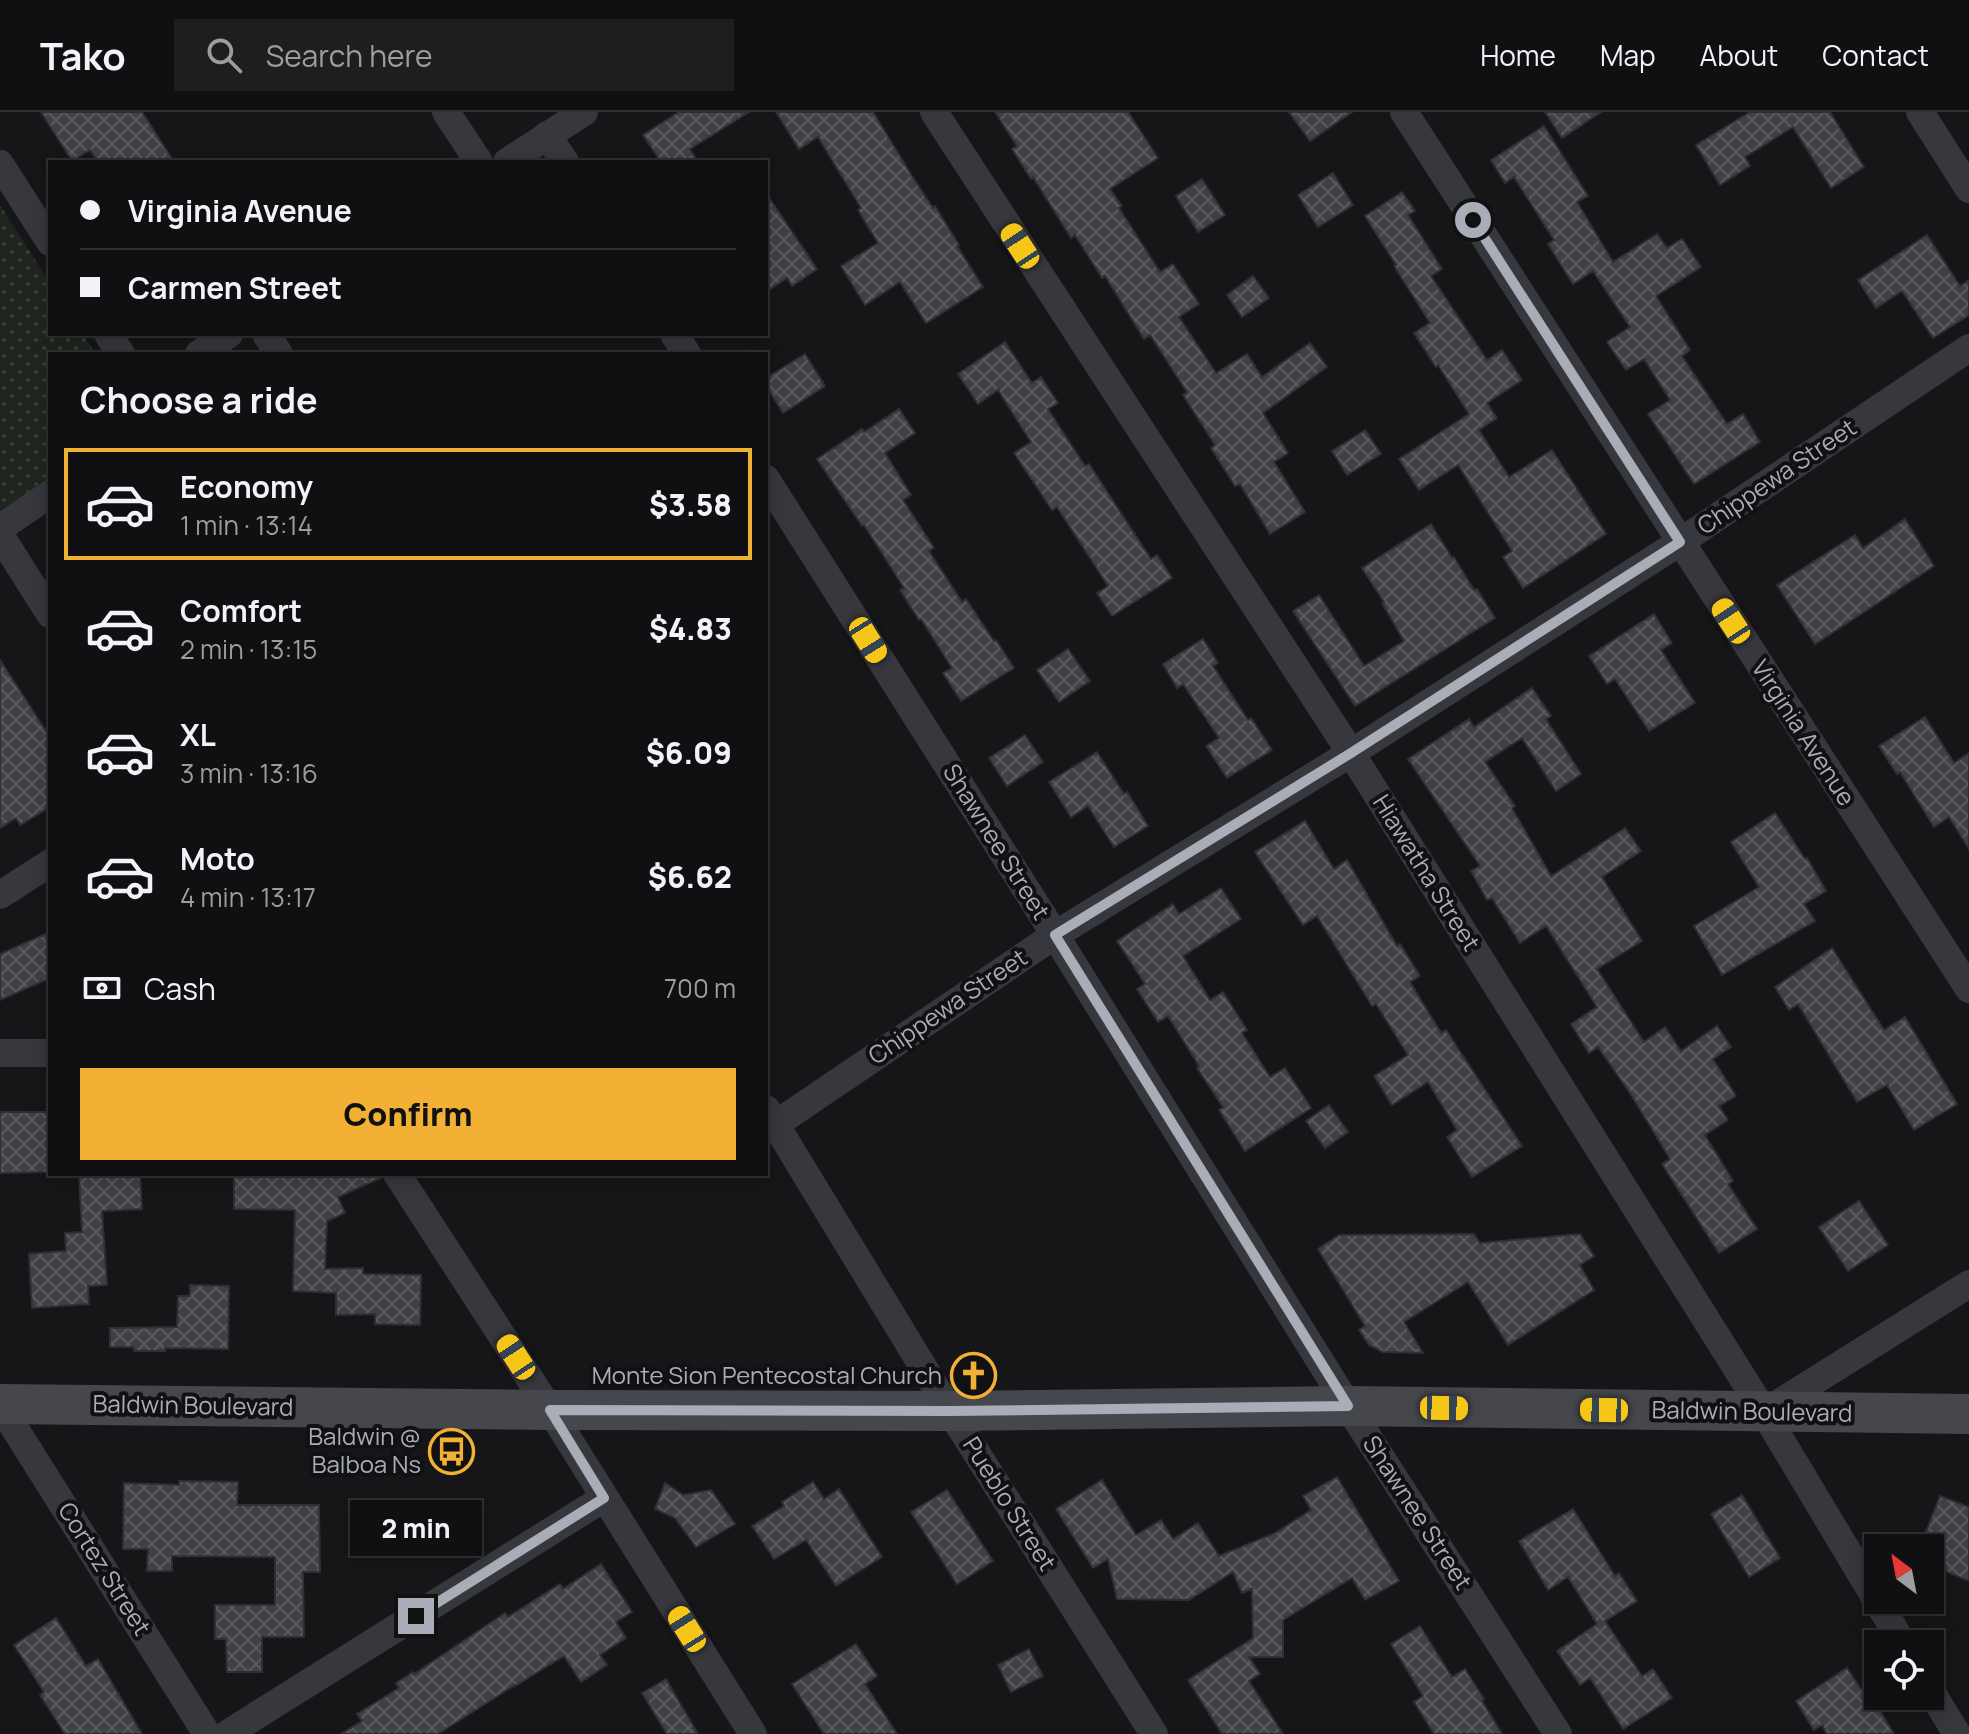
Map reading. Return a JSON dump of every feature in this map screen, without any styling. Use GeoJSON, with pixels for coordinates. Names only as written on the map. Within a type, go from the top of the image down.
{"type":"FeatureCollection","features":[{"type":"Feature","properties":{"kind":"main road","name":"Baldwin Boulevard"},"geometry":{"type":"LineString","coordinates":[[0,1404],[950,1411],[1348,1406],[1969,1414]]}},
{"type":"Feature","properties":{"kind":"street"},"geometry":{"type":"LineString","coordinates":[[446,112],[478,160]]}},
{"type":"Feature","properties":{"kind":"street"},"geometry":{"type":"LineString","coordinates":[[510,160],[584,112]]}},
{"type":"Feature","properties":{"kind":"street","name":"Hiawatha Street"},"geometry":{"type":"LineString","coordinates":[[934,112],[1351,753],[1764,1412],[1895,1630]]}},
{"type":"Feature","properties":{"kind":"street","name":"Virginia Avenue"},"geometry":{"type":"LineString","coordinates":[[1404,112],[1969,989]]}},
{"type":"Feature","properties":{"kind":"street"},"geometry":{"type":"LineString","coordinates":[[1920,112],[1969,189]]}},
{"type":"Feature","properties":{"kind":"street"},"geometry":{"type":"LineString","coordinates":[[547,135],[564,160]]}},
{"type":"Feature","properties":{"kind":"street"},"geometry":{"type":"LineString","coordinates":[[0,164],[48,239]]}},
{"type":"Feature","properties":{"kind":"street"},"geometry":{"type":"LineString","coordinates":[[202,352],[226,336]]}},
{"type":"Feature","properties":{"kind":"street","name":"Chippewa Street"},"geometry":{"type":"LineString","coordinates":[[771,1116],[1055,935],[1351,753],[1680,542],[1969,348]]}},
{"type":"Feature","properties":{"kind":"street","name":"Shawnee Street"},"geometry":{"type":"LineString","coordinates":[[768,482],[1348,1406],[1558,1734]]}},
{"type":"Feature","properties":{"kind":"street"},"geometry":{"type":"LineString","coordinates":[[0,528],[48,495]]}},
{"type":"Feature","properties":{"kind":"street"},"geometry":{"type":"LineString","coordinates":[[0,535],[48,611]]}},
{"type":"Feature","properties":{"kind":"street"},"geometry":{"type":"LineString","coordinates":[[0,895],[48,864]]}},
{"type":"Feature","properties":{"kind":"street"},"geometry":{"type":"LineString","coordinates":[[0,1053],[48,1053]]}},
{"type":"Feature","properties":{"kind":"street","name":"Pueblo Street"},"geometry":{"type":"LineString","coordinates":[[771,1116],[950,1411],[1154,1734]]}},
{"type":"Feature","properties":{"kind":"street"},"geometry":{"type":"LineString","coordinates":[[398,1176],[550,1410],[753,1734]]}},
{"type":"Feature","properties":{"kind":"street"},"geometry":{"type":"LineString","coordinates":[[1764,1412],[1969,1284]]}},
{"type":"Feature","properties":{"kind":"street","name":"Cortez Street"},"geometry":{"type":"LineString","coordinates":[[0,1404],[207,1734]]}},
{"type":"Feature","properties":{"kind":"street"},"geometry":{"type":"LineString","coordinates":[[227,1734],[604,1498]]}},
{"type":"Feature","properties":{"kind":"street"},"geometry":{"type":"LineString","coordinates":[[1942,1710],[1957,1734]]}},
{"type":"Feature","properties":{"kind":"shaded area"},"geometry":{"type":"Polygon","coordinates":[[[0,205],[48,280],[48,336],[84,336],[94,352],[48,352],[48,480],[0,510],[0,205]]]}},
{"type":"Feature","properties":{"kind":"building"},"geometry":{"type":"Polygon","coordinates":[[[41,112],[142,112],[173,160],[97,160],[90,150],[71,160],[41,112]]]}},
{"type":"Feature","properties":{"kind":"building"},"geometry":{"type":"Polygon","coordinates":[[[679,112],[749,112],[690,149],[697,160],[660,160],[643,135],[679,112]]]}},
{"type":"Feature","properties":{"kind":"building"},"geometry":{"type":"Polygon","coordinates":[[[776,112],[873,112],[933,208],[935,206],[983,287],[926,323],[900,282],[865,305],[841,266],[878,243],[858,210],[861,208],[818,137],[799,149],[776,112]]]}},
{"type":"Feature","properties":{"kind":"building"},"geometry":{"type":"Polygon","coordinates":[[[995,112],[1128,112],[1158,158],[1110,189],[1160,272],[1173,264],[1199,304],[1179,317],[1216,373],[1247,354],[1262,377],[1310,343],[1327,367],[1263,413],[1288,453],[1274,462],[1305,512],[1270,534],[1240,484],[1235,486],[1211,448],[1215,445],[1183,395],[1187,392],[1150,335],[1144,339],[1105,276],[1102,278],[1075,235],[1071,238],[1012,149],[1017,146],[995,112]]]}},
{"type":"Feature","properties":{"kind":"building"},"geometry":{"type":"Polygon","coordinates":[[[1289,112],[1352,112],[1310,141],[1289,112]]]}},
{"type":"Feature","properties":{"kind":"building"},"geometry":{"type":"Polygon","coordinates":[[[1545,112],[1601,112],[1562,138],[1545,112]]]}},
{"type":"Feature","properties":{"kind":"building"},"geometry":{"type":"Polygon","coordinates":[[[1750,112],[1830,112],[1864,167],[1831,188],[1793,127],[1745,157],[1750,166],[1720,185],[1696,145],[1750,112]]]}},
{"type":"Feature","properties":{"kind":"building"},"geometry":{"type":"Polygon","coordinates":[[[1544,126],[1588,196],[1577,202],[1613,262],[1657,234],[1667,248],[1682,239],[1701,267],[1656,296],[1690,350],[1682,356],[1727,424],[1743,414],[1760,442],[1694,484],[1648,414],[1670,400],[1644,359],[1626,370],[1607,342],[1630,327],[1593,271],[1573,284],[1548,244],[1554,240],[1514,177],[1505,183],[1491,160],[1544,126]]]}},
{"type":"Feature","properties":{"kind":"building"},"geometry":{"type":"Polygon","coordinates":[[[1333,173],[1353,205],[1318,227],[1298,195],[1333,173]]]}},
{"type":"Feature","properties":{"kind":"building"},"geometry":{"type":"Polygon","coordinates":[[[1202,179],[1225,215],[1198,232],[1176,196],[1202,179]]]}},
{"type":"Feature","properties":{"kind":"building"},"geometry":{"type":"Polygon","coordinates":[[[1402,192],[1415,211],[1408,215],[1442,269],[1431,276],[1487,360],[1502,350],[1522,380],[1487,403],[1497,418],[1479,430],[1509,477],[1552,450],[1606,534],[1523,588],[1503,557],[1512,551],[1458,465],[1419,490],[1399,459],[1469,414],[1414,333],[1430,323],[1365,216],[1402,192]]]}},
{"type":"Feature","properties":{"kind":"building"},"geometry":{"type":"Polygon","coordinates":[[[768,196],[817,269],[792,286],[787,278],[768,291],[768,196]]]}},
{"type":"Feature","properties":{"kind":"building"},"geometry":{"type":"Polygon","coordinates":[[[1927,235],[1960,286],[1969,280],[1969,315],[1933,338],[1902,291],[1876,308],[1858,280],[1927,235]]]}},
{"type":"Feature","properties":{"kind":"building"},"geometry":{"type":"Polygon","coordinates":[[[1253,276],[1269,298],[1242,317],[1227,295],[1253,276]]]}},
{"type":"Feature","properties":{"kind":"building"},"geometry":{"type":"Polygon","coordinates":[[[1005,342],[1032,383],[1041,377],[1058,403],[1048,409],[1085,466],[1089,464],[1151,559],[1157,555],[1172,578],[1112,616],[1097,593],[1108,586],[1057,507],[1052,510],[1014,453],[1031,442],[998,390],[978,404],[958,374],[1005,342]]]}},
{"type":"Feature","properties":{"kind":"building"},"geometry":{"type":"Polygon","coordinates":[[[805,354],[825,386],[783,413],[768,389],[768,377],[805,354]]]}},
{"type":"Feature","properties":{"kind":"building"},"geometry":{"type":"Polygon","coordinates":[[[899,409],[915,433],[885,453],[911,495],[903,500],[934,548],[929,551],[962,602],[966,599],[1014,668],[961,701],[943,673],[952,668],[900,590],[904,588],[864,525],[817,459],[899,409]]]}},
{"type":"Feature","properties":{"kind":"building"},"geometry":{"type":"Polygon","coordinates":[[[1365,430],[1381,454],[1347,475],[1332,451],[1365,430]]]}},
{"type":"Feature","properties":{"kind":"building"},"geometry":{"type":"Polygon","coordinates":[[[1905,519],[1934,566],[1815,644],[1777,585],[1855,535],[1863,548],[1905,519]]]}},
{"type":"Feature","properties":{"kind":"building"},"geometry":{"type":"Polygon","coordinates":[[[1431,524],[1495,618],[1355,706],[1293,611],[1319,595],[1364,666],[1404,641],[1362,568],[1431,524]]]}},
{"type":"Feature","properties":{"kind":"building"},"geometry":{"type":"Polygon","coordinates":[[[1654,614],[1672,643],[1661,650],[1695,703],[1649,731],[1615,679],[1607,684],[1589,656],[1654,614]]]}},
{"type":"Feature","properties":{"kind":"building"},"geometry":{"type":"Polygon","coordinates":[[[1203,639],[1218,663],[1213,666],[1272,750],[1227,778],[1206,746],[1219,738],[1183,684],[1177,688],[1163,664],[1203,639]]]}},
{"type":"Feature","properties":{"kind":"building"},"geometry":{"type":"Polygon","coordinates":[[[1068,649],[1090,681],[1059,702],[1037,670],[1068,649]]]}},
{"type":"Feature","properties":{"kind":"building"},"geometry":{"type":"Polygon","coordinates":[[[0,660],[48,734],[48,808],[20,825],[16,818],[0,828],[0,660]]]}},
{"type":"Feature","properties":{"kind":"building"},"geometry":{"type":"Polygon","coordinates":[[[1532,688],[1551,716],[1546,719],[1581,774],[1556,791],[1522,738],[1485,762],[1515,806],[1512,808],[1551,876],[1625,828],[1641,851],[1602,877],[1642,941],[1597,969],[1644,1042],[1665,1027],[1681,1051],[1717,1026],[1731,1047],[1713,1059],[1736,1096],[1719,1106],[1728,1120],[1705,1135],[1733,1181],[1728,1184],[1757,1229],[1719,1253],[1662,1164],[1670,1159],[1630,1093],[1598,1047],[1589,1053],[1571,1024],[1597,1007],[1546,926],[1520,943],[1492,898],[1487,900],[1471,871],[1480,866],[1408,759],[1469,719],[1474,727],[1532,688]]]}},
{"type":"Feature","properties":{"kind":"building"},"geometry":{"type":"Polygon","coordinates":[[[1925,717],[1954,763],[1969,753],[1969,849],[1949,817],[1934,827],[1900,772],[1897,774],[1879,746],[1925,717]]]}},
{"type":"Feature","properties":{"kind":"building"},"geometry":{"type":"Polygon","coordinates":[[[1025,735],[1043,762],[1007,786],[989,758],[1025,735]]]}},
{"type":"Feature","properties":{"kind":"building"},"geometry":{"type":"Polygon","coordinates":[[[1097,752],[1148,826],[1114,847],[1088,806],[1071,817],[1049,782],[1097,752]]]}},
{"type":"Feature","properties":{"kind":"building"},"geometry":{"type":"Polygon","coordinates":[[[1775,813],[1826,891],[1804,904],[1815,921],[1722,975],[1694,926],[1759,887],[1731,842],[1775,813]]]}},
{"type":"Feature","properties":{"kind":"building"},"geometry":{"type":"Polygon","coordinates":[[[1305,821],[1334,869],[1347,860],[1397,946],[1400,944],[1420,976],[1410,982],[1441,1033],[1446,1030],[1522,1146],[1472,1177],[1447,1137],[1457,1130],[1428,1082],[1392,1105],[1374,1076],[1408,1055],[1376,1004],[1372,1006],[1317,916],[1303,925],[1255,852],[1305,821]]]}},
{"type":"Feature","properties":{"kind":"building"},"geometry":{"type":"Polygon","coordinates":[[[1221,888],[1241,919],[1183,956],[1210,1000],[1223,992],[1247,1030],[1242,1033],[1270,1077],[1285,1068],[1311,1108],[1245,1151],[1219,1110],[1223,1107],[1168,1016],[1158,1022],[1137,989],[1145,984],[1117,941],[1173,904],[1179,914],[1221,888]]]}},
{"type":"Feature","properties":{"kind":"building"},"geometry":{"type":"Polygon","coordinates":[[[48,933],[48,979],[0,1000],[0,954],[48,933]]]}},
{"type":"Feature","properties":{"kind":"building"},"geometry":{"type":"Polygon","coordinates":[[[1832,948],[1884,1030],[1905,1017],[1957,1104],[1914,1130],[1887,1085],[1857,1102],[1798,1004],[1789,1010],[1775,987],[1832,948]]]}},
{"type":"Feature","properties":{"kind":"building"},"geometry":{"type":"Polygon","coordinates":[[[1329,1105],[1348,1132],[1325,1148],[1306,1121],[1329,1105]]]}},
{"type":"Feature","properties":{"kind":"building"},"geometry":{"type":"Polygon","coordinates":[[[0,1112],[48,1112],[48,1172],[0,1173],[0,1112]]]}},
{"type":"Feature","properties":{"kind":"building"},"geometry":{"type":"Polygon","coordinates":[[[79,1176],[140,1176],[142,1209],[102,1211],[107,1285],[88,1286],[89,1304],[32,1308],[29,1254],[66,1251],[65,1233],[82,1232],[79,1176]]]}},
{"type":"Feature","properties":{"kind":"building"},"geometry":{"type":"Polygon","coordinates":[[[234,1176],[380,1176],[338,1197],[345,1213],[327,1221],[325,1269],[363,1268],[363,1274],[421,1275],[420,1325],[375,1324],[375,1314],[336,1315],[336,1293],[293,1291],[295,1210],[234,1209],[234,1176]]]}},
{"type":"Feature","properties":{"kind":"building"},"geometry":{"type":"Polygon","coordinates":[[[1859,1201],[1888,1245],[1848,1271],[1819,1227],[1859,1201]]]}},
{"type":"Feature","properties":{"kind":"building"},"geometry":{"type":"Polygon","coordinates":[[[1474,1234],[1480,1243],[1580,1234],[1594,1256],[1580,1265],[1594,1290],[1508,1345],[1468,1282],[1404,1322],[1423,1353],[1383,1352],[1369,1345],[1359,1330],[1365,1326],[1318,1249],[1339,1235],[1474,1234]]]}},
{"type":"Feature","properties":{"kind":"building"},"geometry":{"type":"Polygon","coordinates":[[[190,1285],[229,1286],[228,1349],[134,1351],[134,1347],[110,1347],[110,1328],[177,1327],[178,1296],[190,1296],[190,1285]]]}},
{"type":"Feature","properties":{"kind":"building"},"geometry":{"type":"Polygon","coordinates":[[[1337,1477],[1399,1581],[1365,1600],[1352,1578],[1283,1620],[1283,1657],[1249,1657],[1260,1674],[1249,1681],[1283,1734],[1222,1734],[1188,1680],[1253,1638],[1252,1589],[1242,1593],[1233,1572],[1189,1600],[1117,1599],[1108,1559],[1093,1568],[1056,1509],[1102,1480],[1136,1535],[1161,1520],[1173,1539],[1198,1523],[1219,1556],[1275,1533],[1311,1510],[1303,1496],[1337,1477]]]}},
{"type":"Feature","properties":{"kind":"building"},"geometry":{"type":"Polygon","coordinates":[[[179,1481],[238,1482],[237,1505],[319,1505],[320,1572],[303,1572],[304,1637],[262,1637],[262,1672],[227,1672],[226,1639],[215,1639],[215,1605],[275,1605],[275,1557],[172,1556],[172,1571],[147,1571],[148,1549],[123,1549],[124,1483],[179,1485],[179,1481]]]}},
{"type":"Feature","properties":{"kind":"building"},"geometry":{"type":"Polygon","coordinates":[[[813,1482],[824,1499],[839,1489],[882,1557],[836,1586],[806,1540],[774,1559],[752,1526],[784,1506],[782,1502],[813,1482]]]}},
{"type":"Feature","properties":{"kind":"building"},"geometry":{"type":"Polygon","coordinates":[[[665,1483],[683,1495],[711,1490],[735,1524],[696,1547],[675,1518],[655,1509],[665,1483]]]}},
{"type":"Feature","properties":{"kind":"building"},"geometry":{"type":"Polygon","coordinates":[[[947,1490],[993,1561],[957,1584],[911,1512],[947,1490]]]}},
{"type":"Feature","properties":{"kind":"building"},"geometry":{"type":"Polygon","coordinates":[[[1742,1495],[1780,1558],[1749,1577],[1711,1514],[1742,1495]]]}},
{"type":"Feature","properties":{"kind":"building"},"geometry":{"type":"Polygon","coordinates":[[[1940,1496],[1969,1507],[1969,1581],[1944,1571],[1944,1534],[1925,1534],[1940,1496]]]}},
{"type":"Feature","properties":{"kind":"building"},"geometry":{"type":"Polygon","coordinates":[[[1573,1509],[1615,1576],[1619,1573],[1637,1601],[1605,1621],[1642,1676],[1653,1669],[1672,1698],[1623,1729],[1590,1678],[1580,1685],[1557,1651],[1597,1624],[1568,1577],[1548,1590],[1519,1541],[1573,1509]]]}},
{"type":"Feature","properties":{"kind":"building"},"geometry":{"type":"Polygon","coordinates":[[[601,1564],[632,1612],[616,1622],[626,1638],[600,1655],[607,1665],[581,1682],[564,1656],[438,1734],[341,1734],[362,1721],[357,1714],[399,1688],[396,1683],[505,1613],[508,1617],[560,1584],[563,1589],[601,1564]]]}},
{"type":"Feature","properties":{"kind":"building"},"geometry":{"type":"Polygon","coordinates":[[[56,1618],[86,1666],[98,1659],[142,1734],[65,1734],[40,1695],[44,1692],[14,1645],[56,1618]]]}},
{"type":"Feature","properties":{"kind":"building"},"geometry":{"type":"Polygon","coordinates":[[[1420,1626],[1452,1677],[1465,1669],[1502,1734],[1434,1734],[1414,1702],[1423,1696],[1391,1644],[1420,1626]]]}},
{"type":"Feature","properties":{"kind":"building"},"geometry":{"type":"Polygon","coordinates":[[[856,1644],[877,1676],[865,1684],[897,1734],[824,1734],[792,1684],[856,1644]]]}},
{"type":"Feature","properties":{"kind":"building"},"geometry":{"type":"Polygon","coordinates":[[[1029,1649],[1043,1676],[1011,1692],[998,1665],[1029,1649]]]}},
{"type":"Feature","properties":{"kind":"building"},"geometry":{"type":"Polygon","coordinates":[[[1847,1668],[1864,1694],[1864,1710],[1880,1710],[1894,1734],[1827,1734],[1822,1725],[1814,1730],[1796,1701],[1847,1668]]]}},
{"type":"Feature","properties":{"kind":"building"},"geometry":{"type":"Polygon","coordinates":[[[666,1679],[698,1734],[667,1734],[642,1693],[666,1679]]]}},
{"type":"Feature","properties":{"kind":"place","name":"Monte Sion Pentecostal Church"},"geometry":{"type":"Point","coordinates":[973,1376]}},
{"type":"Feature","properties":{"kind":"place","name":"Baldwin @ Balboa Ns"},"geometry":{"type":"Point","coordinates":[452,1451]}},
{"type":"Feature","properties":{"kind":"route"},"geometry":{"type":"LineString","coordinates":[[416,1616],[604,1498],[550,1410],[950,1411],[1348,1406],[1055,935],[1351,753],[1680,542],[1473,220]]}}]}
